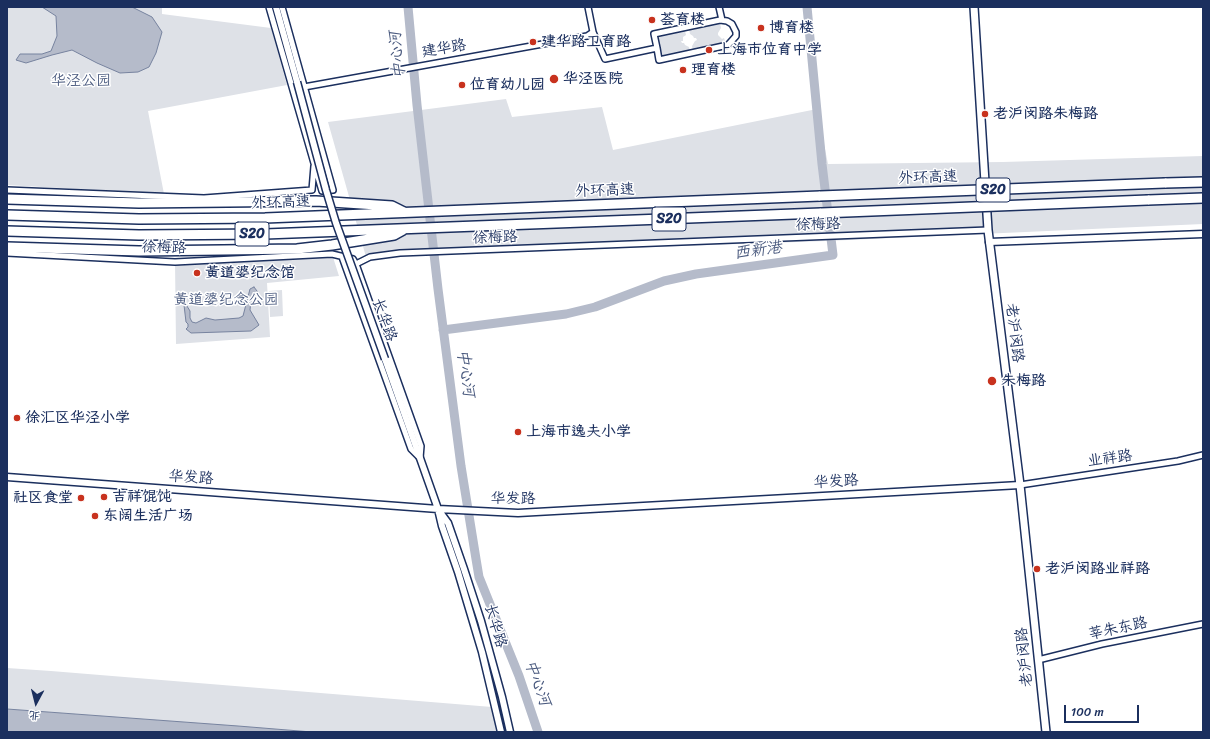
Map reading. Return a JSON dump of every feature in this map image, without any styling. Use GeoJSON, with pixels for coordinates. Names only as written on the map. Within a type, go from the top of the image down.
{"type":"FeatureCollection","features":[{"type":"Feature","properties":{"kind":"highway","name":"外环高速"},"geometry":{"type":"LineString","coordinates":[[7,215],[99,218],[223,218],[420,212],[1203,182]]}},
{"type":"Feature","properties":{"kind":"highway","name":"外环高速"},"geometry":{"type":"LineString","coordinates":[[7,231],[99,234],[230,235],[1203,198]]}},
{"type":"Feature","properties":{"kind":"highway"},"geometry":{"type":"LineString","coordinates":[[7,199],[139,203],[310,200],[392,206],[405,212]]}},
{"type":"Feature","properties":{"kind":"highway"},"geometry":{"type":"LineString","coordinates":[[7,247],[139,251],[297,248],[326,246],[394,235],[405,229]]}},
{"type":"Feature","properties":{"kind":"main road","name":"老沪闵路"},"geometry":{"type":"LineString","coordinates":[[974,7],[989,242],[1020,485],[1046,732]]}},
{"type":"Feature","properties":{"kind":"street"},"geometry":{"type":"LineString","coordinates":[[270,7],[322,191],[333,190],[282,7]]}},
{"type":"Feature","properties":{"kind":"street","name":"长华路"},"geometry":{"type":"LineString","coordinates":[[276,7],[336,222],[438,509],[482,652],[501,732]]}},
{"type":"Feature","properties":{"kind":"street"},"geometry":{"type":"LineString","coordinates":[[588,7],[593,32],[605,59],[657,48]]}},
{"type":"Feature","properties":{"kind":"street"},"geometry":{"type":"LineString","coordinates":[[719,7],[722,20]]}},
{"type":"Feature","properties":{"kind":"street"},"geometry":{"type":"LineString","coordinates":[[722,20],[732,24],[736,32],[736,36],[728,45],[659,60],[657,48],[654,34],[722,20]]}},
{"type":"Feature","properties":{"kind":"street","name":"建华路"},"geometry":{"type":"LineString","coordinates":[[304,87],[587,36],[593,32]]}},
{"type":"Feature","properties":{"kind":"street"},"geometry":{"type":"LineString","coordinates":[[7,190],[204,198],[312,190],[314,163]]}},
{"type":"Feature","properties":{"kind":"street","name":"徐梅路"},"geometry":{"type":"LineString","coordinates":[[7,253],[175,262],[332,254],[353,259],[356,264],[370,257],[400,253],[988,230]]}},
{"type":"Feature","properties":{"kind":"street"},"geometry":{"type":"LineString","coordinates":[[989,242],[1203,234]]}},
{"type":"Feature","properties":{"kind":"street","name":"长华路"},"geometry":{"type":"LineString","coordinates":[[342,257],[411,449],[420,458]]}},
{"type":"Feature","properties":{"kind":"street","name":"长华路"},"geometry":{"type":"LineString","coordinates":[[356,264],[421,446],[420,458]]}},
{"type":"Feature","properties":{"kind":"street","name":"业祥路"},"geometry":{"type":"LineString","coordinates":[[1020,485],[1178,461],[1203,455]]}},
{"type":"Feature","properties":{"kind":"street","name":"华发路"},"geometry":{"type":"LineString","coordinates":[[7,477],[482,512],[536,512],[1020,485]]}},
{"type":"Feature","properties":{"kind":"street","name":"长华路"},"geometry":{"type":"LineString","coordinates":[[438,509],[448,523],[454,539],[489,649],[510,732]]}},
{"type":"Feature","properties":{"kind":"street","name":"莘朱东路"},"geometry":{"type":"LineString","coordinates":[[1038,660],[1102,644],[1203,624]]}},
{"type":"Feature","properties":{"kind":"street","name":"长华路"},"geometry":{"type":"LineString","coordinates":[[482,652],[490,670],[504,732]]}},
{"type":"Feature","properties":{"kind":"green space","name":"华泾公园"},"geometry":{"type":"Polygon","coordinates":[[[7,7],[162,7],[162,14],[271,28],[287,85],[148,111],[164,194],[7,185],[7,7]]]}},
{"type":"Feature","properties":{"kind":"green space"},"geometry":{"type":"Polygon","coordinates":[[[720,23],[721,28],[718,35],[722,39],[724,38],[726,44],[693,51],[692,46],[697,40],[690,34],[689,29],[720,23]]]}},
{"type":"Feature","properties":{"kind":"green space"},"geometry":{"type":"Polygon","coordinates":[[[685,31],[686,35],[683,37],[683,41],[681,41],[689,47],[690,51],[662,56],[658,36],[685,31]]]}},
{"type":"Feature","properties":{"kind":"green space"},"geometry":{"type":"Polygon","coordinates":[[[506,99],[512,117],[602,107],[613,150],[817,109],[828,164],[1003,162],[1203,156],[1203,224],[826,241],[366,257],[328,122],[506,99]]]}},
{"type":"Feature","properties":{"kind":"green space","name":"黄道婆纪念公园"},"geometry":{"type":"Polygon","coordinates":[[[332,254],[339,276],[267,283],[270,337],[176,344],[175,262],[332,254]]]}},
{"type":"Feature","properties":{"kind":"green space"},"geometry":{"type":"Polygon","coordinates":[[[282,290],[283,316],[270,317],[269,291],[282,290]]]}},
{"type":"Feature","properties":{"kind":"green space"},"geometry":{"type":"Polygon","coordinates":[[[7,668],[492,707],[498,732],[312,732],[7,709],[7,668]]]}},
{"type":"Feature","properties":{"kind":"water"},"geometry":{"type":"Polygon","coordinates":[[[42,7],[132,7],[152,17],[162,32],[156,53],[149,67],[138,72],[120,73],[72,50],[26,63],[16,60],[20,54],[42,54],[51,51],[57,36],[56,16],[42,7]]]}},
{"type":"Feature","properties":{"kind":"water"},"geometry":{"type":"Polygon","coordinates":[[[254,287],[258,294],[253,296],[251,300],[250,310],[259,325],[251,331],[191,333],[186,329],[188,324],[186,322],[184,305],[181,298],[190,311],[190,318],[192,322],[196,323],[206,318],[215,320],[239,318],[243,316],[250,289],[254,287]]]}},
{"type":"Feature","properties":{"kind":"water"},"geometry":{"type":"Polygon","coordinates":[[[7,709],[238,726],[312,732],[7,732],[7,709]]]}},
{"type":"Feature","properties":{"kind":"waterway","name":"中心河"},"geometry":{"type":"LineString","coordinates":[[408,7],[417,105],[438,289],[461,466],[479,577],[519,676],[538,732]]}},
{"type":"Feature","properties":{"kind":"waterway","name":"西新港"},"geometry":{"type":"LineString","coordinates":[[443,330],[566,314],[595,307],[664,281],[696,274],[833,255],[822,164],[807,7]]}},
{"type":"Feature","properties":{"kind":"place","name":"荟育楼"},"geometry":{"type":"Point","coordinates":[652,20]}},
{"type":"Feature","properties":{"kind":"place","name":"博育楼"},"geometry":{"type":"Point","coordinates":[761,28]}},
{"type":"Feature","properties":{"kind":"place","name":"建华路卫育路"},"geometry":{"type":"Point","coordinates":[533,42]}},
{"type":"Feature","properties":{"kind":"place","name":"上海市位育中学"},"geometry":{"type":"Point","coordinates":[709,50]}},
{"type":"Feature","properties":{"kind":"place","name":"理育楼"},"geometry":{"type":"Point","coordinates":[683,70]}},
{"type":"Feature","properties":{"kind":"place","name":"华泾医院"},"geometry":{"type":"Point","coordinates":[554,79]}},
{"type":"Feature","properties":{"kind":"place","name":"位育幼儿园"},"geometry":{"type":"Point","coordinates":[462,85]}},
{"type":"Feature","properties":{"kind":"place","name":"老沪闵路朱梅路"},"geometry":{"type":"Point","coordinates":[985,114]}},
{"type":"Feature","properties":{"kind":"place","name":"黄道婆纪念馆"},"geometry":{"type":"Point","coordinates":[197,273]}},
{"type":"Feature","properties":{"kind":"place","name":"朱梅路"},"geometry":{"type":"Point","coordinates":[992,381]}},
{"type":"Feature","properties":{"kind":"place","name":"徐汇区华泾小学"},"geometry":{"type":"Point","coordinates":[17,418]}},
{"type":"Feature","properties":{"kind":"place","name":"上海市逸夫小学"},"geometry":{"type":"Point","coordinates":[518,432]}},
{"type":"Feature","properties":{"kind":"place","name":"吉祥馄饨"},"geometry":{"type":"Point","coordinates":[104,497]}},
{"type":"Feature","properties":{"kind":"place","name":"社区食堂"},"geometry":{"type":"Point","coordinates":[81,498]}},
{"type":"Feature","properties":{"kind":"place","name":"东阔生活广场"},"geometry":{"type":"Point","coordinates":[95,516]}},
{"type":"Feature","properties":{"kind":"place","name":"老沪闵路业祥路"},"geometry":{"type":"Point","coordinates":[1037,569]}}]}
